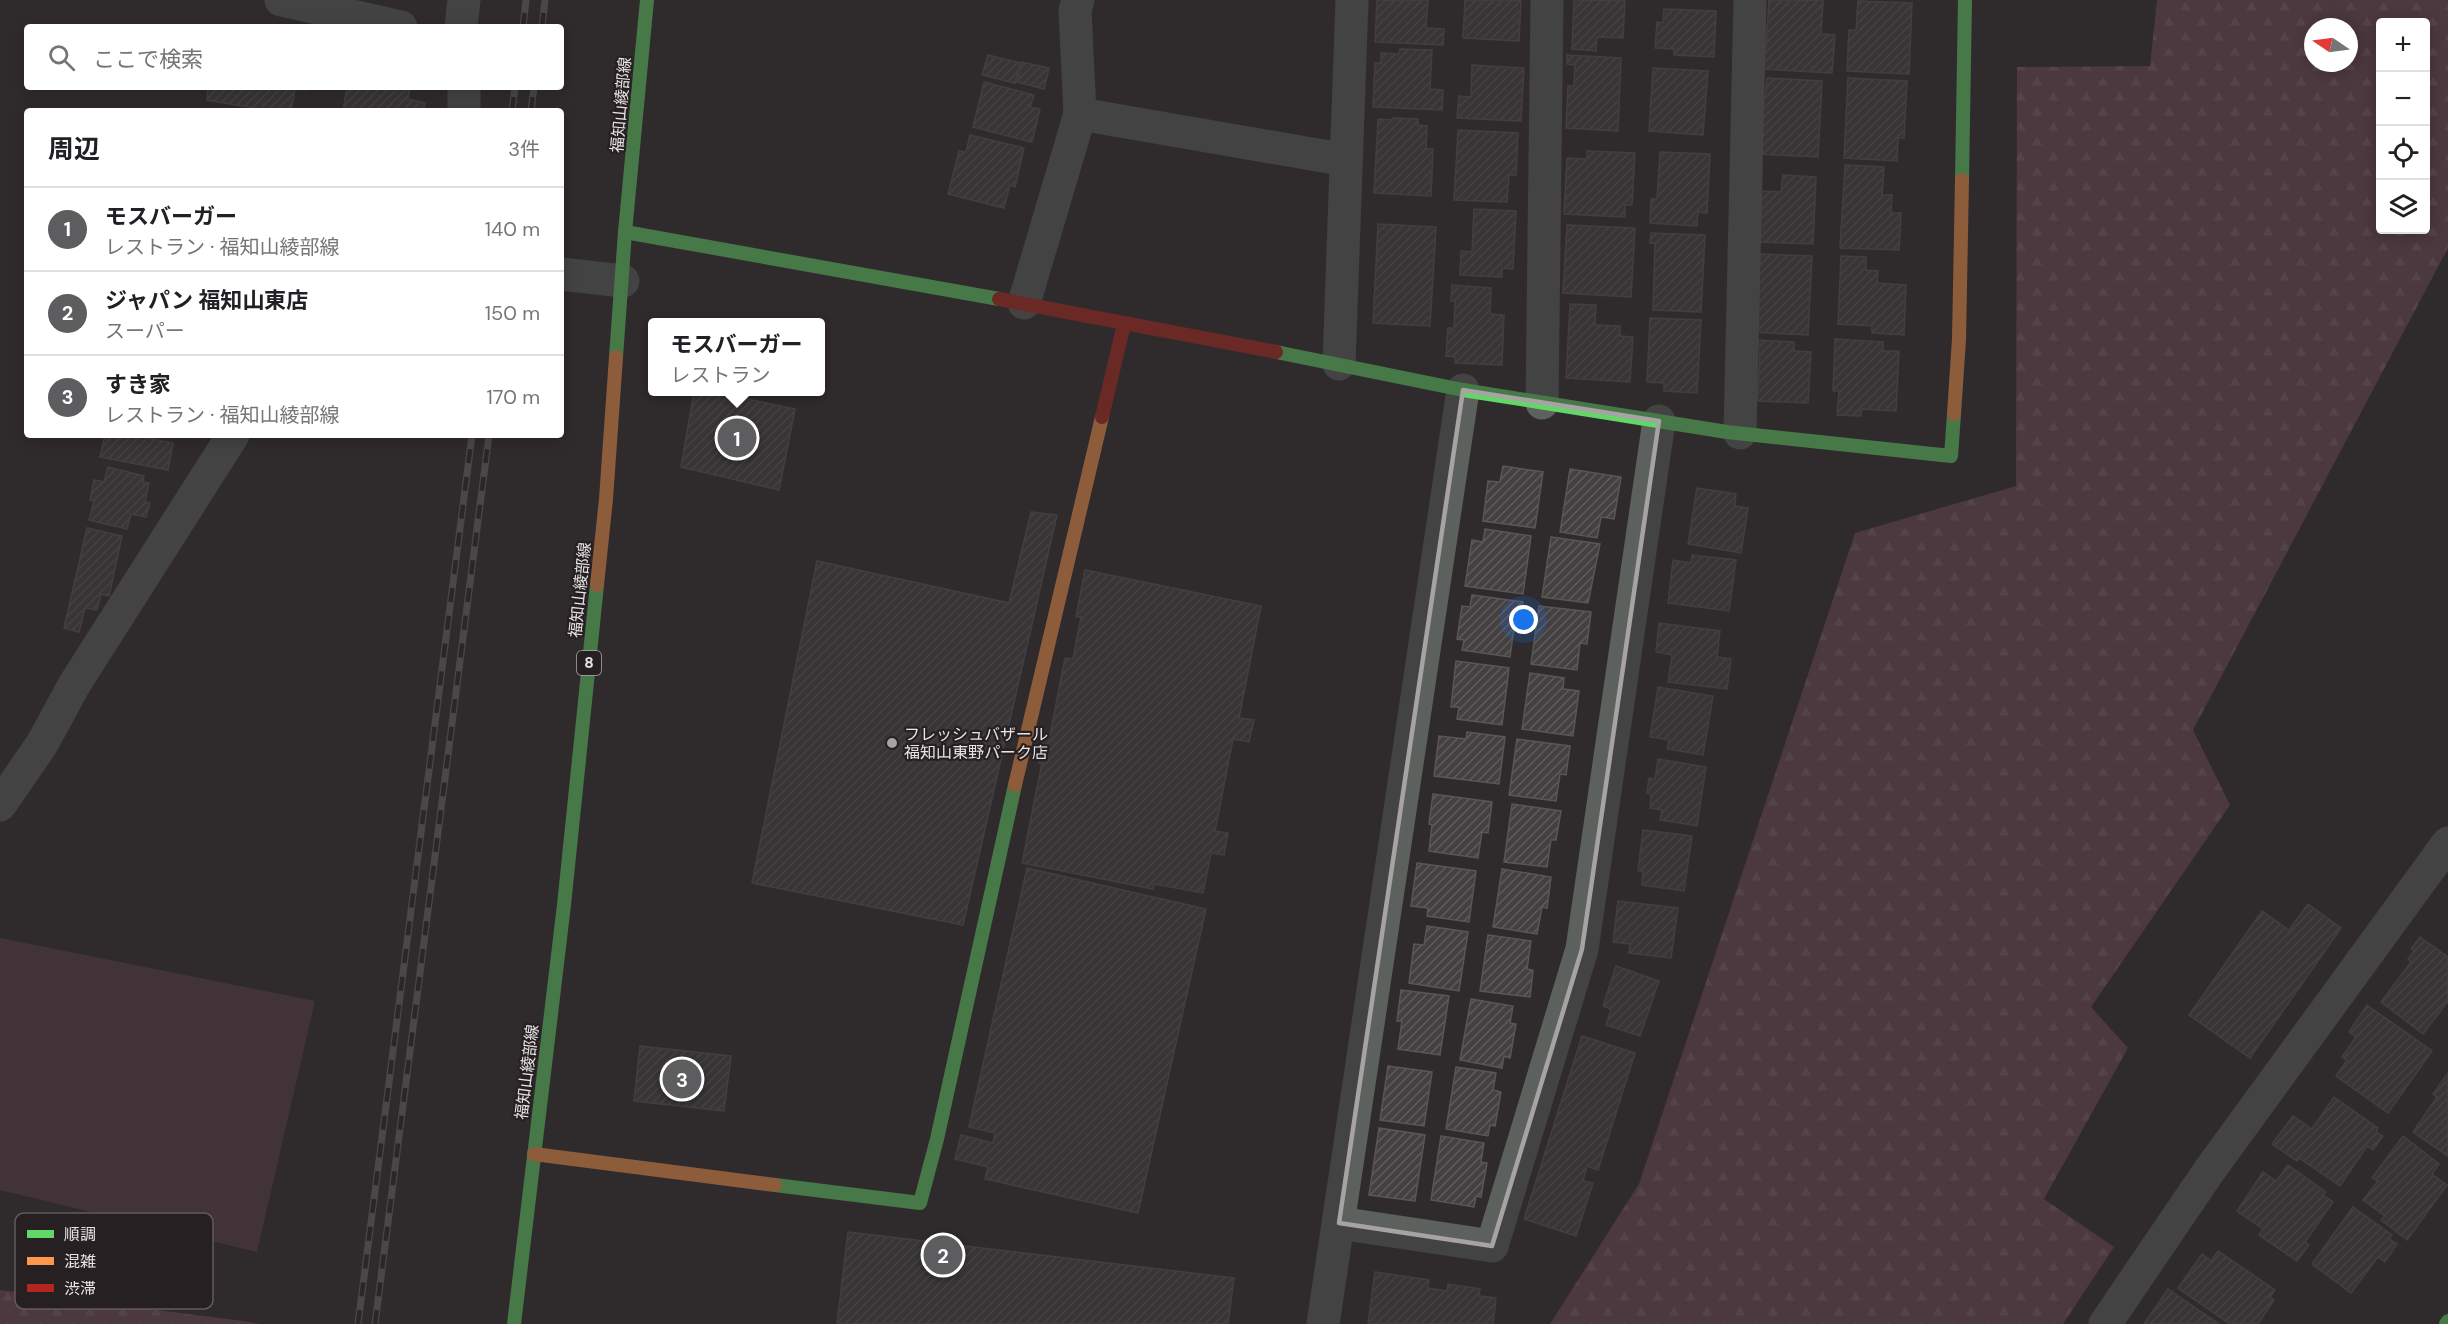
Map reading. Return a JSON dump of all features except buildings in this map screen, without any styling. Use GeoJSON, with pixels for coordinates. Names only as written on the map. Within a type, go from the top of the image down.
{"type":"FeatureCollection","features":[{"type":"Feature","properties":{"kind":"street"},"geometry":{"type":"LineString","coordinates":[[281,0],[388,24]]}},
{"type":"Feature","properties":{"kind":"street"},"geometry":{"type":"LineString","coordinates":[[461,24],[464,0]]}},
{"type":"Feature","properties":{"kind":"street","name":"福知山綾部線"},"geometry":{"type":"LineString","coordinates":[[514,1324],[564,905],[604,523],[626,232],[647,0]]}},
{"type":"Feature","properties":{"kind":"street"},"geometry":{"type":"LineString","coordinates":[[1024,303],[1080,114],[1075,11],[1078,0]]}},
{"type":"Feature","properties":{"kind":"street"},"geometry":{"type":"LineString","coordinates":[[1339,364],[1352,0]]}},
{"type":"Feature","properties":{"kind":"street"},"geometry":{"type":"LineString","coordinates":[[1542,403],[1547,0]]}},
{"type":"Feature","properties":{"kind":"street"},"geometry":{"type":"LineString","coordinates":[[1740,433],[1750,0]]}},
{"type":"Feature","properties":{"kind":"street"},"geometry":{"type":"LineString","coordinates":[[626,232],[1024,303],[1463,390],[1740,433],[1951,456],[1959,339],[1965,0]]}},
{"type":"Feature","properties":{"kind":"street"},"geometry":{"type":"LineString","coordinates":[[464,90],[464,108]]}},
{"type":"Feature","properties":{"kind":"street"},"geometry":{"type":"LineString","coordinates":[[1080,114],[1346,160]]}},
{"type":"Feature","properties":{"kind":"street"},"geometry":{"type":"LineString","coordinates":[[564,274],[623,281]]}},
{"type":"Feature","properties":{"kind":"street"},"geometry":{"type":"LineString","coordinates":[[534,1154],[920,1203],[937,1139],[1035,695],[1124,324]]}},
{"type":"Feature","properties":{"kind":"street"},"geometry":{"type":"LineString","coordinates":[[1323,1324],[1463,390]]}},
{"type":"Feature","properties":{"kind":"street"},"geometry":{"type":"LineString","coordinates":[[1339,1223],[1492,1246],[1582,950],[1659,421]]}},
{"type":"Feature","properties":{"kind":"street"},"geometry":{"type":"LineString","coordinates":[[0,805],[42,744],[74,685],[231,438]]}},
{"type":"Feature","properties":{"kind":"street"},"geometry":{"type":"LineString","coordinates":[[2105,1324],[2209,1171],[2448,843]]}},
{"type":"Feature","properties":{"kind":"highlighted area"},"geometry":{"type":"Polygon","coordinates":[[[1463,390],[1659,421],[1582,949],[1492,1246],[1339,1223],[1463,390]]]}},
{"type":"Feature","properties":{"kind":"green space"},"geometry":{"type":"Polygon","coordinates":[[[2157,0],[2448,0],[2448,248],[2193,730],[2230,805],[2091,1007],[2128,1048],[2044,1199],[2114,1247],[2063,1324],[1550,1324],[1639,1184],[1855,533],[2016,486],[2017,67],[2150,66],[2157,0]]]}},
{"type":"Feature","properties":{"kind":"green space"},"geometry":{"type":"Polygon","coordinates":[[[0,1290],[15,1292],[15,1309],[149,1309],[260,1324],[0,1324],[0,1290]]]}},
{"type":"Feature","properties":{"kind":"shaded area"},"geometry":{"type":"Polygon","coordinates":[[[0,938],[315,1001],[257,1252],[213,1241],[213,1213],[95,1213],[0,1190],[0,938]]]}},
{"type":"Feature","properties":{"kind":"railway"},"geometry":{"type":"LineString","coordinates":[[523,24],[526,0]]}},
{"type":"Feature","properties":{"kind":"railway"},"geometry":{"type":"LineString","coordinates":[[542,24],[545,0]]}},
{"type":"Feature","properties":{"kind":"railway"},"geometry":{"type":"LineString","coordinates":[[512,108],[515,90]]}},
{"type":"Feature","properties":{"kind":"railway"},"geometry":{"type":"LineString","coordinates":[[531,108],[534,90]]}},
{"type":"Feature","properties":{"kind":"railway"},"geometry":{"type":"LineString","coordinates":[[358,1324],[472,438]]}},
{"type":"Feature","properties":{"kind":"railway"},"geometry":{"type":"LineString","coordinates":[[375,1324],[489,438]]}},
{"type":"Feature","properties":{"kind":"traffic: fast"},"geometry":{"type":"LineString","coordinates":[[616,357],[625,232],[647,0]]}},
{"type":"Feature","properties":{"kind":"traffic: fast"},"geometry":{"type":"LineString","coordinates":[[1962,180],[1965,0]]}},
{"type":"Feature","properties":{"kind":"traffic: fast"},"geometry":{"type":"LineString","coordinates":[[625,232],[999,299]]}},
{"type":"Feature","properties":{"kind":"traffic: fast"},"geometry":{"type":"LineString","coordinates":[[1276,352],[1463,390],[1727,432],[1951,456],[1954,414]]}},
{"type":"Feature","properties":{"kind":"traffic: fast"},"geometry":{"type":"LineString","coordinates":[[514,1324],[564,905],[597,585]]}},
{"type":"Feature","properties":{"kind":"traffic: fast"},"geometry":{"type":"LineString","coordinates":[[775,1185],[920,1203],[937,1139],[1015,785]]}},
{"type":"Feature","properties":{"kind":"traffic: slow"},"geometry":{"type":"LineString","coordinates":[[1954,414],[1959,339],[1962,180]]}},
{"type":"Feature","properties":{"kind":"traffic: slow"},"geometry":{"type":"LineString","coordinates":[[597,585],[606,499],[616,357]]}},
{"type":"Feature","properties":{"kind":"traffic: slow"},"geometry":{"type":"LineString","coordinates":[[1015,785],[1102,417]]}},
{"type":"Feature","properties":{"kind":"traffic: slow"},"geometry":{"type":"LineString","coordinates":[[534,1154],[775,1185]]}},
{"type":"Feature","properties":{"kind":"traffic: jam"},"geometry":{"type":"LineString","coordinates":[[999,299],[1276,352]]}},
{"type":"Feature","properties":{"kind":"traffic: jam"},"geometry":{"type":"LineString","coordinates":[[1102,417],[1124,324]]}},
{"type":"Feature","properties":{"kind":"place","name":"モスバーガー"},"geometry":{"type":"Point","coordinates":[737,438]}},
{"type":"Feature","properties":{"kind":"place","name":"フレッシュバザール 福知山東野パーク店"},"geometry":{"type":"Point","coordinates":[892,743]}},
{"type":"Feature","properties":{"kind":"place","name":"すき家"},"geometry":{"type":"Point","coordinates":[682,1079]}},
{"type":"Feature","properties":{"kind":"place","name":"ジャパン 福知山東店"},"geometry":{"type":"Point","coordinates":[943,1255]}}]}
